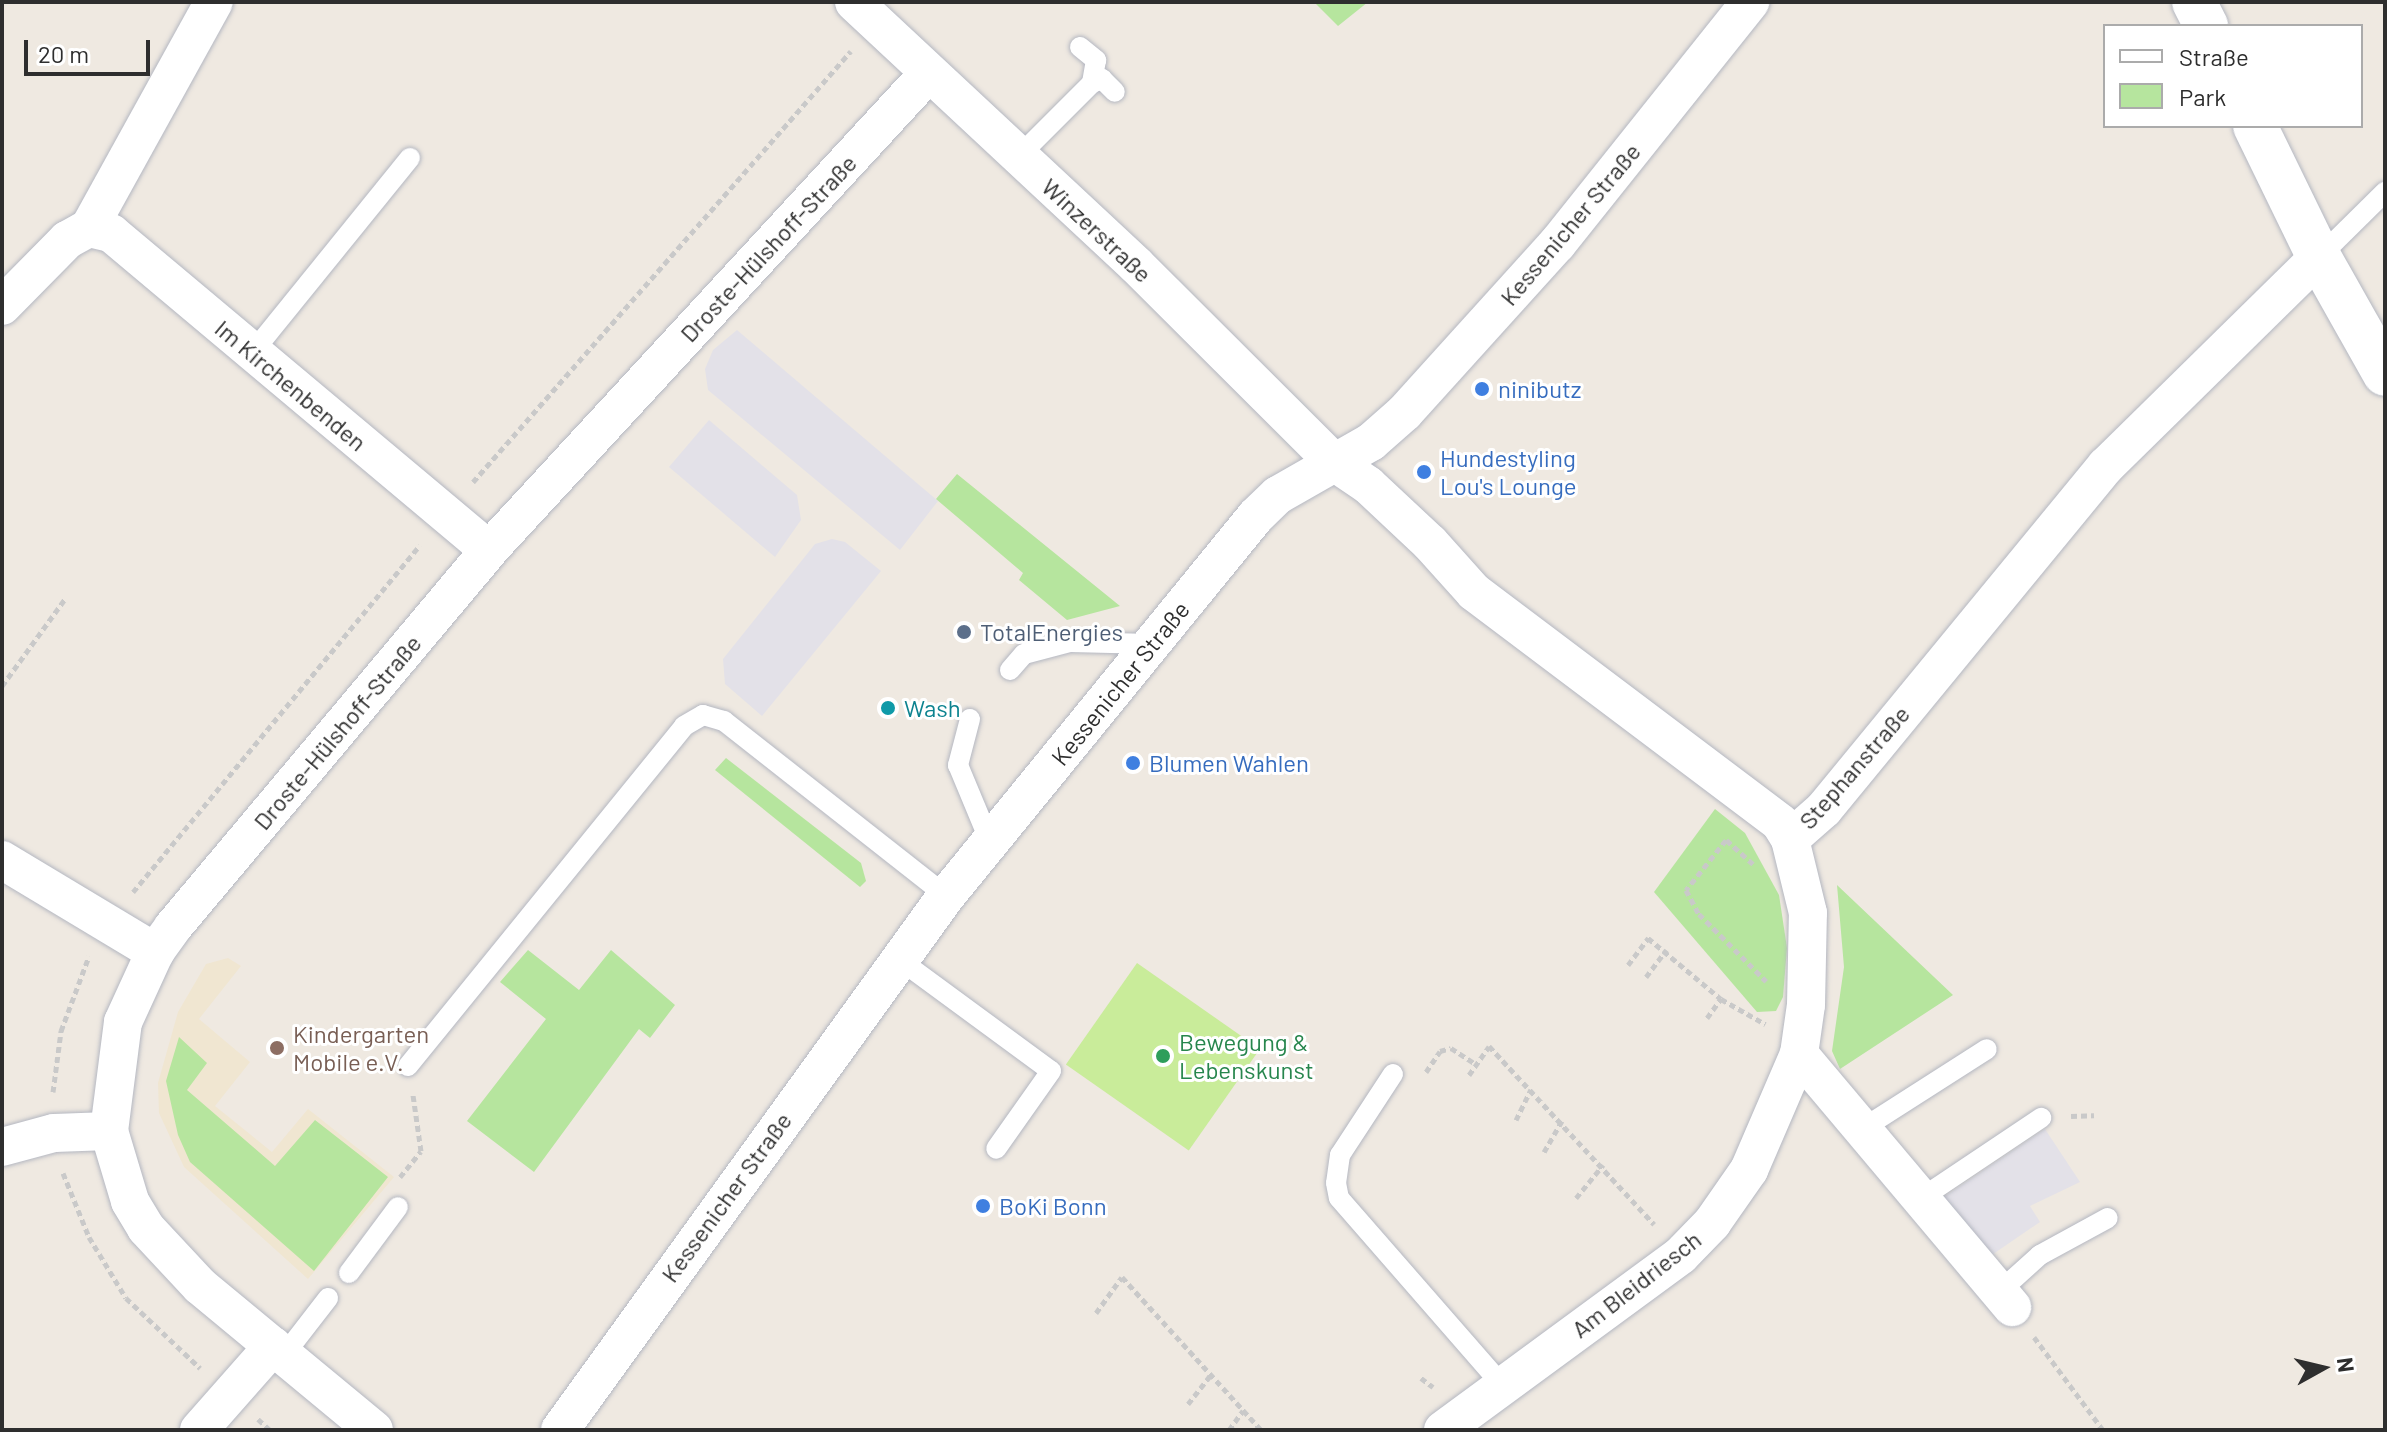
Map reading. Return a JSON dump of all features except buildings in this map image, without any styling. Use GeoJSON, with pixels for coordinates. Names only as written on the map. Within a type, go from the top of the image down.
{"type":"FeatureCollection","features":[{"type":"Feature","properties":{"kind":"main road"},"geometry":{"type":"LineString","coordinates":[[2194,2],[2205,24]]}},
{"type":"Feature","properties":{"kind":"main road"},"geometry":{"type":"LineString","coordinates":[[2256,128],[2319,257],[2385,374]]}},
{"type":"Feature","properties":{"kind":"street"},"geometry":{"type":"LineString","coordinates":[[2,306],[67,240],[89,228],[214,2]]}},
{"type":"Feature","properties":{"kind":"street","name":"Winzerstraße"},"geometry":{"type":"LineString","coordinates":[[854,2],[1334,462]]}},
{"type":"Feature","properties":{"kind":"street","name":"Kessenicher Straße"},"geometry":{"type":"LineString","coordinates":[[560,1430],[946,896],[1267,506],[1371,442],[1460,354],[1557,244],[1750,2]]}},
{"type":"Feature","properties":{"kind":"street","name":"Droste-Hülshoff-Straße"},"geometry":{"type":"LineString","coordinates":[[374,1430],[278,1350],[155,1240],[130,1201],[109,1131],[123,1022],[155,952],[489,550],[927,75]]}},
{"type":"Feature","properties":{"kind":"street","name":"Im Kirchenbenden"},"geometry":{"type":"LineString","coordinates":[[89,228],[111,233],[489,550]]}},
{"type":"Feature","properties":{"kind":"street","name":"Stephanstraße"},"geometry":{"type":"LineString","coordinates":[[1334,462],[1368,485],[1474,592],[1780,823],[1790,839],[1824,809],[2106,466],[2319,257]]}},
{"type":"Feature","properties":{"kind":"street","name":"Am Bleidriesch"},"geometry":{"type":"LineString","coordinates":[[1443,1430],[1681,1255],[1712,1223],[1749,1170],[1800,1049],[1808,913],[1790,839]]}},
{"type":"Feature","properties":{"kind":"street"},"geometry":{"type":"LineString","coordinates":[[2,860],[155,952]]}},
{"type":"Feature","properties":{"kind":"street"},"geometry":{"type":"LineString","coordinates":[[1800,1049],[1862,1129],[2005,1300]]}},
{"type":"Feature","properties":{"kind":"street"},"geometry":{"type":"LineString","coordinates":[[2,1147],[54,1133],[109,1131]]}},
{"type":"Feature","properties":{"kind":"street"},"geometry":{"type":"LineString","coordinates":[[199,1430],[278,1350]]}},
{"type":"Feature","properties":{"kind":"lane"},"geometry":{"type":"LineString","coordinates":[[1080,47],[1096,60],[1092,83]]}},
{"type":"Feature","properties":{"kind":"lane"},"geometry":{"type":"LineString","coordinates":[[1018,157],[1092,83],[1102,79],[1115,92]]}},
{"type":"Feature","properties":{"kind":"lane"},"geometry":{"type":"LineString","coordinates":[[252,353],[410,158]]}},
{"type":"Feature","properties":{"kind":"lane"},"geometry":{"type":"LineString","coordinates":[[2319,257],[2385,192]]}},
{"type":"Feature","properties":{"kind":"lane"},"geometry":{"type":"LineString","coordinates":[[1010,670],[1024,654],[1070,642],[1152,644]]}},
{"type":"Feature","properties":{"kind":"lane"},"geometry":{"type":"LineString","coordinates":[[408,1066],[684,726],[703,715],[724,721],[946,896]]}},
{"type":"Feature","properties":{"kind":"lane"},"geometry":{"type":"LineString","coordinates":[[970,719],[958,765],[990,842]]}},
{"type":"Feature","properties":{"kind":"lane"},"geometry":{"type":"LineString","coordinates":[[900,960],[1051,1071],[996,1149]]}},
{"type":"Feature","properties":{"kind":"lane"},"geometry":{"type":"LineString","coordinates":[[1862,1129],[1987,1049]]}},
{"type":"Feature","properties":{"kind":"lane"},"geometry":{"type":"LineString","coordinates":[[1393,1074],[1340,1155],[1339,1198],[1503,1386]]}},
{"type":"Feature","properties":{"kind":"lane"},"geometry":{"type":"LineString","coordinates":[[1920,1199],[2041,1118]]}},
{"type":"Feature","properties":{"kind":"lane"},"geometry":{"type":"LineString","coordinates":[[349,1273],[398,1207]]}},
{"type":"Feature","properties":{"kind":"lane"},"geometry":{"type":"LineString","coordinates":[[2005,1300],[2040,1255],[2108,1218]]}},
{"type":"Feature","properties":{"kind":"lane"},"geometry":{"type":"LineString","coordinates":[[278,1350],[328,1298]]}},
{"type":"Feature","properties":{"kind":"path"},"geometry":{"type":"LineString","coordinates":[[2,686],[65,599]]}},
{"type":"Feature","properties":{"kind":"path"},"geometry":{"type":"LineString","coordinates":[[1756,868],[1726,840],[1686,890],[1686,896],[1772,987]]}},
{"type":"Feature","properties":{"kind":"path"},"geometry":{"type":"LineString","coordinates":[[1628,965],[1648,938],[1721,999],[1800,1049]]}},
{"type":"Feature","properties":{"kind":"path"},"geometry":{"type":"LineString","coordinates":[[1646,977],[1666,950]]}},
{"type":"Feature","properties":{"kind":"path"},"geometry":{"type":"LineString","coordinates":[[1707,1018],[1721,999]]}},
{"type":"Feature","properties":{"kind":"path"},"geometry":{"type":"LineString","coordinates":[[1469,1075],[1489,1046],[1603,1165],[1681,1255]]}},
{"type":"Feature","properties":{"kind":"path"},"geometry":{"type":"LineString","coordinates":[[1440,1051],[1451,1048],[1476,1064]]}},
{"type":"Feature","properties":{"kind":"path"},"geometry":{"type":"LineString","coordinates":[[398,1207],[392,1187],[421,1151],[408,1066]]}},
{"type":"Feature","properties":{"kind":"path"},"geometry":{"type":"LineString","coordinates":[[1516,1120],[1531,1089]]}},
{"type":"Feature","properties":{"kind":"path"},"geometry":{"type":"LineString","coordinates":[[1544,1152],[1562,1121]]}},
{"type":"Feature","properties":{"kind":"path"},"geometry":{"type":"LineString","coordinates":[[1576,1198],[1603,1165]]}},
{"type":"Feature","properties":{"kind":"path"},"geometry":{"type":"LineString","coordinates":[[1096,1313],[1122,1277],[1261,1430]]}},
{"type":"Feature","properties":{"kind":"path"},"geometry":{"type":"LineString","coordinates":[[2005,1300],[2103,1430]]}},
{"type":"Feature","properties":{"kind":"path"},"geometry":{"type":"LineString","coordinates":[[1188,1404],[1211,1375]]}},
{"type":"Feature","properties":{"kind":"path"},"geometry":{"type":"LineString","coordinates":[[1229,1430],[1243,1411]]}},
{"type":"Feature","properties":{"kind":"shaded area"},"geometry":{"type":"Polygon","coordinates":[[[737,330],[938,501],[900,550],[708,390],[705,369],[713,350],[737,330]]]}},
{"type":"Feature","properties":{"kind":"shaded area"},"geometry":{"type":"Polygon","coordinates":[[[709,420],[797,495],[801,520],[775,557],[669,467],[709,420]]]}},
{"type":"Feature","properties":{"kind":"shaded area"},"geometry":{"type":"Polygon","coordinates":[[[832,539],[845,542],[881,571],[762,716],[725,684],[723,659],[815,544],[832,539]]]}},
{"type":"Feature","properties":{"kind":"shaded area"},"geometry":{"type":"Polygon","coordinates":[[[228,958],[241,966],[199,1019],[250,1062],[215,1106],[272,1152],[308,1109],[394,1177],[308,1279],[184,1167],[159,1113],[158,1083],[178,1012],[206,964],[228,958]]]}},
{"type":"Feature","properties":{"kind":"shaded area"},"geometry":{"type":"Polygon","coordinates":[[[2045,1129],[2080,1182],[2030,1206],[2040,1222],[1983,1261],[1941,1199],[2045,1129]]]}},
{"type":"Feature","properties":{"kind":"green space"},"geometry":{"type":"Polygon","coordinates":[[[1314,2],[1368,2],[1338,26],[1314,2]]]}},
{"type":"Feature","properties":{"kind":"green space"},"geometry":{"type":"Polygon","coordinates":[[[957,474],[1120,606],[1067,620],[1019,580],[1023,573],[936,499],[957,474]]]}},
{"type":"Feature","properties":{"kind":"green space"},"geometry":{"type":"Polygon","coordinates":[[[726,758],[861,863],[866,881],[860,887],[715,770],[726,758]]]}},
{"type":"Feature","properties":{"kind":"green space"},"geometry":{"type":"Polygon","coordinates":[[[1715,809],[1745,833],[1779,895],[1787,948],[1783,997],[1776,1011],[1757,1012],[1654,892],[1715,809]]]}},
{"type":"Feature","properties":{"kind":"green space"},"geometry":{"type":"Polygon","coordinates":[[[1837,885],[1953,995],[1840,1069],[1832,1051],[1844,967],[1837,885]]]}},
{"type":"Feature","properties":{"kind":"green space"},"geometry":{"type":"Polygon","coordinates":[[[528,950],[579,990],[611,950],[675,1005],[650,1038],[639,1029],[534,1172],[467,1121],[546,1019],[500,982],[528,950]]]}},
{"type":"Feature","properties":{"kind":"green space","name":"Bewegung & Lebenskunst"},"geometry":{"type":"Polygon","coordinates":[[[1137,963],[1260,1049],[1189,1151],[1066,1065],[1137,963]]]}},
{"type":"Feature","properties":{"kind":"green space"},"geometry":{"type":"Polygon","coordinates":[[[179,1037],[207,1063],[187,1090],[275,1166],[315,1120],[388,1177],[314,1271],[190,1162],[178,1135],[166,1081],[179,1037]]]}},
{"type":"Feature","properties":{"kind":"place","name":"ninibutz"},"geometry":{"type":"Point","coordinates":[1482,389]}},
{"type":"Feature","properties":{"kind":"place","name":"Hundestyling Lou's Lounge"},"geometry":{"type":"Point","coordinates":[1424,472]}},
{"type":"Feature","properties":{"kind":"place","name":"TotalEnergies"},"geometry":{"type":"Point","coordinates":[964,632]}},
{"type":"Feature","properties":{"kind":"place","name":"Wash"},"geometry":{"type":"Point","coordinates":[888,708]}},
{"type":"Feature","properties":{"kind":"place","name":"Blumen Wahlen"},"geometry":{"type":"Point","coordinates":[1133,763]}},
{"type":"Feature","properties":{"kind":"place","name":"Kindergarten Mobile e.V."},"geometry":{"type":"Point","coordinates":[277,1048]}},
{"type":"Feature","properties":{"kind":"place","name":"Bewegung & Lebenskunst"},"geometry":{"type":"Point","coordinates":[1163,1056]}},
{"type":"Feature","properties":{"kind":"place","name":"BoKi Bonn"},"geometry":{"type":"Point","coordinates":[983,1206]}}]}
